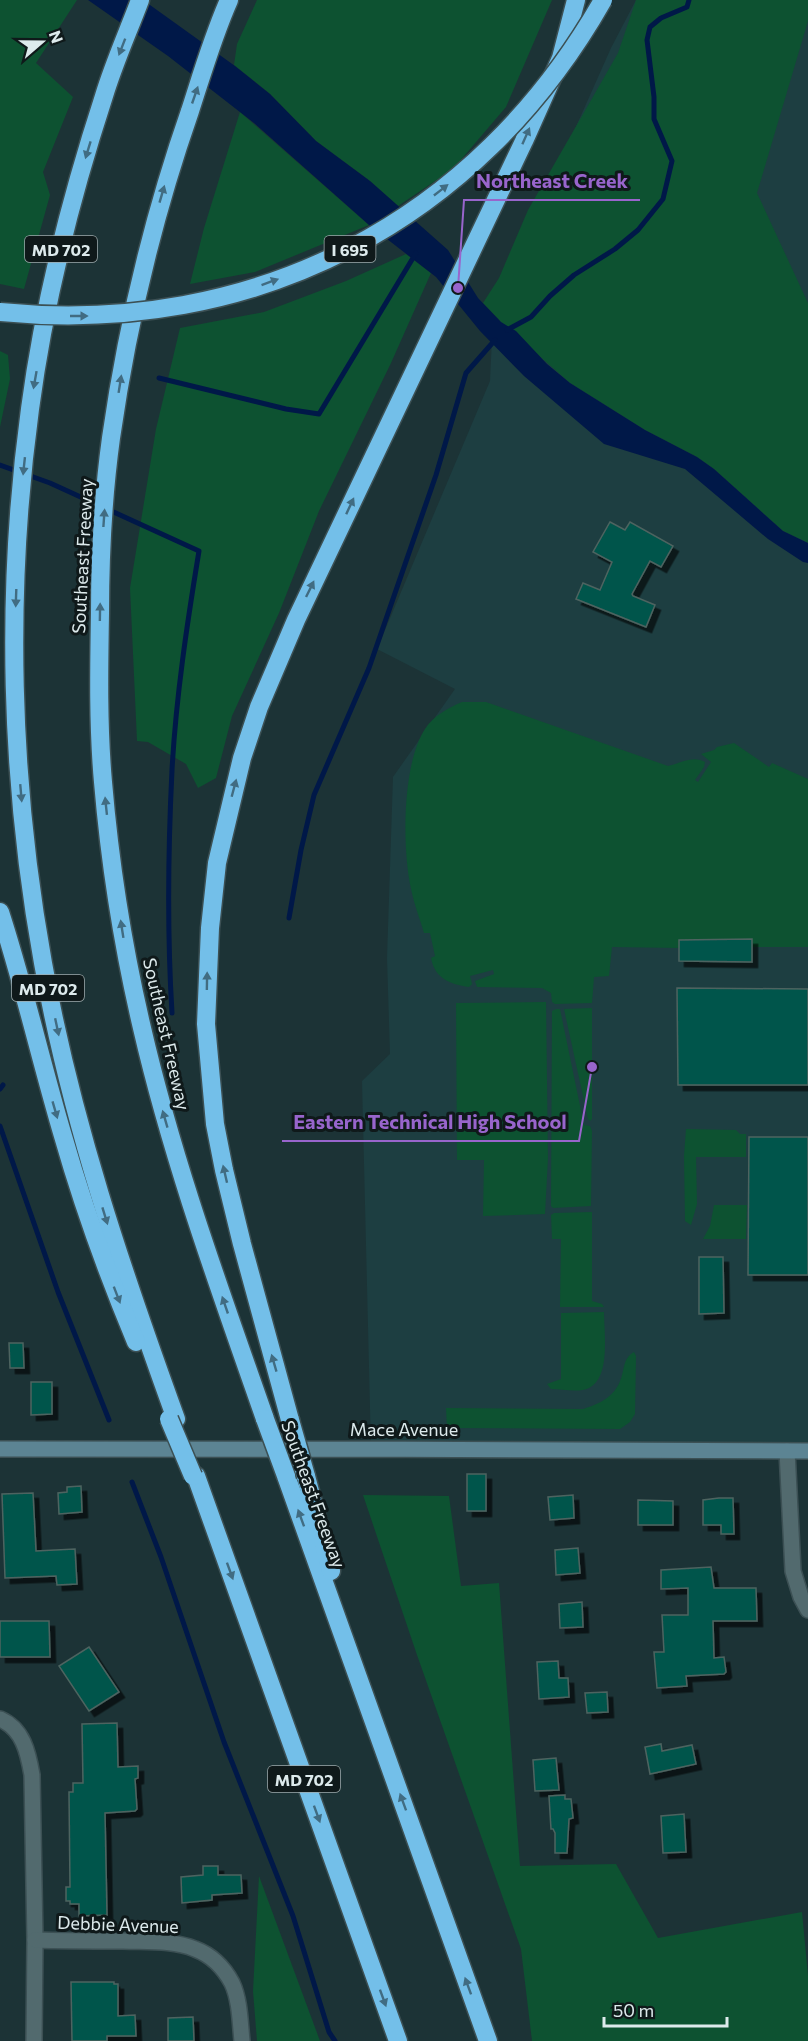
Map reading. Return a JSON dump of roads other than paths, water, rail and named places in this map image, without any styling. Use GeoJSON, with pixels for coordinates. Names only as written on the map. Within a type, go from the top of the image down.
{"type":"FeatureCollection","features":[{"type":"Feature","properties":{"kind":"highway","name":"MD 702"},"geometry":{"type":"LineString","coordinates":[[140,0],[104,93],[80,176],[57,263],[30,408],[18,540],[15,632],[20,782],[30,880],[43,965],[82,1132],[106,1218],[172,1419],[210,1516],[398,2041]]}},
{"type":"Feature","properties":{"kind":"highway","name":"Southeast Freeway"},"geometry":{"type":"LineString","coordinates":[[229,0],[162,195],[126,344],[110,441],[100,576],[99,701],[103,780],[112,865],[125,945],[162,1108],[191,1204],[265,1419],[488,2041]]}},
{"type":"Feature","properties":{"kind":"highway"},"geometry":{"type":"LineString","coordinates":[[363,1692],[245,1255],[224,1170],[214,1114],[207,1024],[210,928],[218,863],[242,758],[259,707],[296,620],[524,141],[561,58],[576,0]]}},
{"type":"Feature","properties":{"kind":"highway","name":"I 695"},"geometry":{"type":"LineString","coordinates":[[0,312],[39,316],[98,315],[199,303],[251,289],[298,272],[378,235],[459,176],[500,139],[545,88],[586,30],[603,0]]}},
{"type":"Feature","properties":{"kind":"highway"},"geometry":{"type":"LineString","coordinates":[[0,912],[25,991],[64,1139],[91,1223],[118,1299],[172,1419]]}},
{"type":"Feature","properties":{"kind":"main road","name":"Mace Avenue"},"geometry":{"type":"LineString","coordinates":[[0,1449],[497,1448],[808,1451]]}},
{"type":"Feature","properties":{"kind":"street"},"geometry":{"type":"LineString","coordinates":[[787,1451],[792,1570],[808,1610]]}},
{"type":"Feature","properties":{"kind":"street"},"geometry":{"type":"LineString","coordinates":[[0,1719],[8,1722],[20,1734],[32,1775],[34,2041]]}},
{"type":"Feature","properties":{"kind":"street","name":"Debbie Avenue"},"geometry":{"type":"LineString","coordinates":[[35,1940],[174,1943],[197,1949],[214,1960],[233,1985],[243,2041]]}},
{"type":"Feature","properties":{"kind":"water"},"geometry":{"type":"Polygon","coordinates":[[[88,0],[143,0],[235,66],[270,94],[316,141],[370,181],[448,250],[478,298],[501,322],[516,331],[547,364],[570,383],[645,430],[697,457],[714,469],[783,531],[808,543],[808,563],[768,539],[685,469],[604,444],[524,376],[480,331],[436,277],[369,225],[254,123],[168,56],[88,0]]]}},
{"type":"Feature","properties":{"kind":"waterway"},"geometry":{"type":"LineString","coordinates":[[507,330],[531,317],[574,275],[615,249],[638,230],[663,199],[672,161],[654,119],[654,97],[647,40],[650,27],[661,18],[687,7],[689,0]]}},
{"type":"Feature","properties":{"kind":"waterway"},"geometry":{"type":"LineString","coordinates":[[159,378],[286,409],[319,414],[416,253]]}},
{"type":"Feature","properties":{"kind":"waterway"},"geometry":{"type":"LineString","coordinates":[[289,918],[314,795],[369,668],[436,475],[466,373],[495,340]]}},
{"type":"Feature","properties":{"kind":"waterway"},"geometry":{"type":"LineString","coordinates":[[0,465],[50,483],[199,551],[182,660],[172,770],[169,892],[172,1013]]}},
{"type":"Feature","properties":{"kind":"waterway"},"geometry":{"type":"LineString","coordinates":[[0,1089],[3,1085]]}},
{"type":"Feature","properties":{"kind":"waterway"},"geometry":{"type":"LineString","coordinates":[[0,1126],[58,1292],[109,1420]]}},
{"type":"Feature","properties":{"kind":"waterway"},"geometry":{"type":"LineString","coordinates":[[132,1482],[161,1557],[224,1742],[293,1916],[329,2032],[335,2041]]}},
{"type":"Feature","properties":{"kind":"place","name":"Northeast Creek"},"geometry":{"type":"Point","coordinates":[458,288]}},
{"type":"Feature","properties":{"kind":"place","name":"Eastern Technical High School"},"geometry":{"type":"Point","coordinates":[592,1067]}}]}
